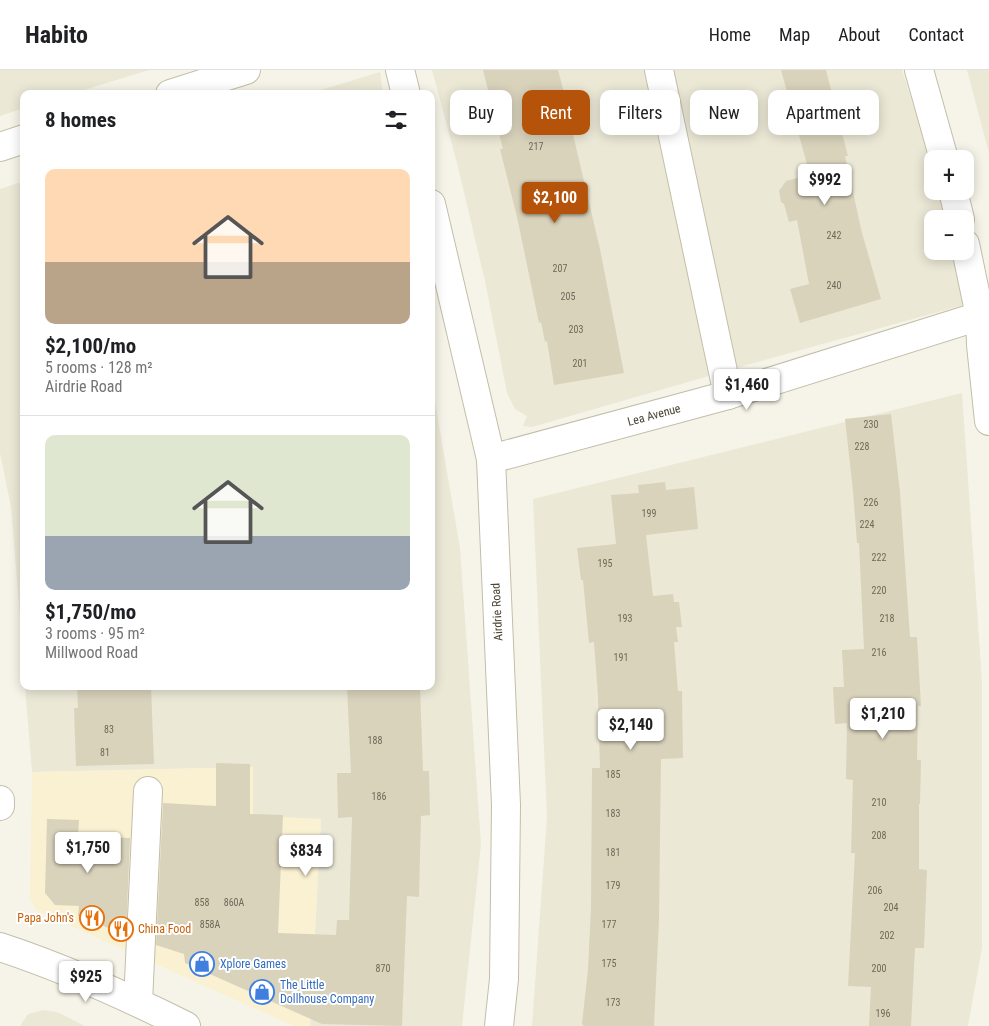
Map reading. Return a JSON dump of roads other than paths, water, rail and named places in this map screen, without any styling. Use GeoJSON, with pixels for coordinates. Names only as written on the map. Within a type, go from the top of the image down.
{"type":"FeatureCollection","features":[{"type":"Feature","properties":{"kind":"street"},"geometry":{"type":"LineString","coordinates":[[183,90],[246,70]]}},
{"type":"Feature","properties":{"kind":"street"},"geometry":{"type":"LineString","coordinates":[[400,70],[405,90]]}},
{"type":"Feature","properties":{"kind":"street"},"geometry":{"type":"LineString","coordinates":[[659,70],[728,395]]}},
{"type":"Feature","properties":{"kind":"street"},"geometry":{"type":"LineString","coordinates":[[919,70],[941,150]]}},
{"type":"Feature","properties":{"kind":"street"},"geometry":{"type":"LineString","coordinates":[[0,147],[20,140]]}},
{"type":"Feature","properties":{"kind":"street","name":"Airdrie Road"},"geometry":{"type":"LineString","coordinates":[[435,221],[490,459],[506,806],[504,979],[499,1026]]}},
{"type":"Feature","properties":{"kind":"street"},"geometry":{"type":"LineString","coordinates":[[970,260],[985,314],[981,346],[989,421]]}},
{"type":"Feature","properties":{"kind":"street","name":"Lea Avenue"},"geometry":{"type":"LineString","coordinates":[[490,459],[728,395],[985,314]]}},
{"type":"Feature","properties":{"kind":"street"},"geometry":{"type":"LineString","coordinates":[[138,1002],[148,791]]}},
{"type":"Feature","properties":{"kind":"street"},"geometry":{"type":"LineString","coordinates":[[0,800],[0,806]]}},
{"type":"Feature","properties":{"kind":"street"},"geometry":{"type":"LineString","coordinates":[[0,947],[31,957],[138,1002],[186,1026]]}},
{"type":"Feature","properties":{"kind":"place","name":"Papa John's"},"geometry":{"type":"Point","coordinates":[92,918]}},
{"type":"Feature","properties":{"kind":"place","name":"China Food"},"geometry":{"type":"Point","coordinates":[121,929]}},
{"type":"Feature","properties":{"kind":"place","name":"Xplore Games"},"geometry":{"type":"Point","coordinates":[202,964]}},
{"type":"Feature","properties":{"kind":"place","name":"The Little Dollhouse Company"},"geometry":{"type":"Point","coordinates":[262,992]}}]}
